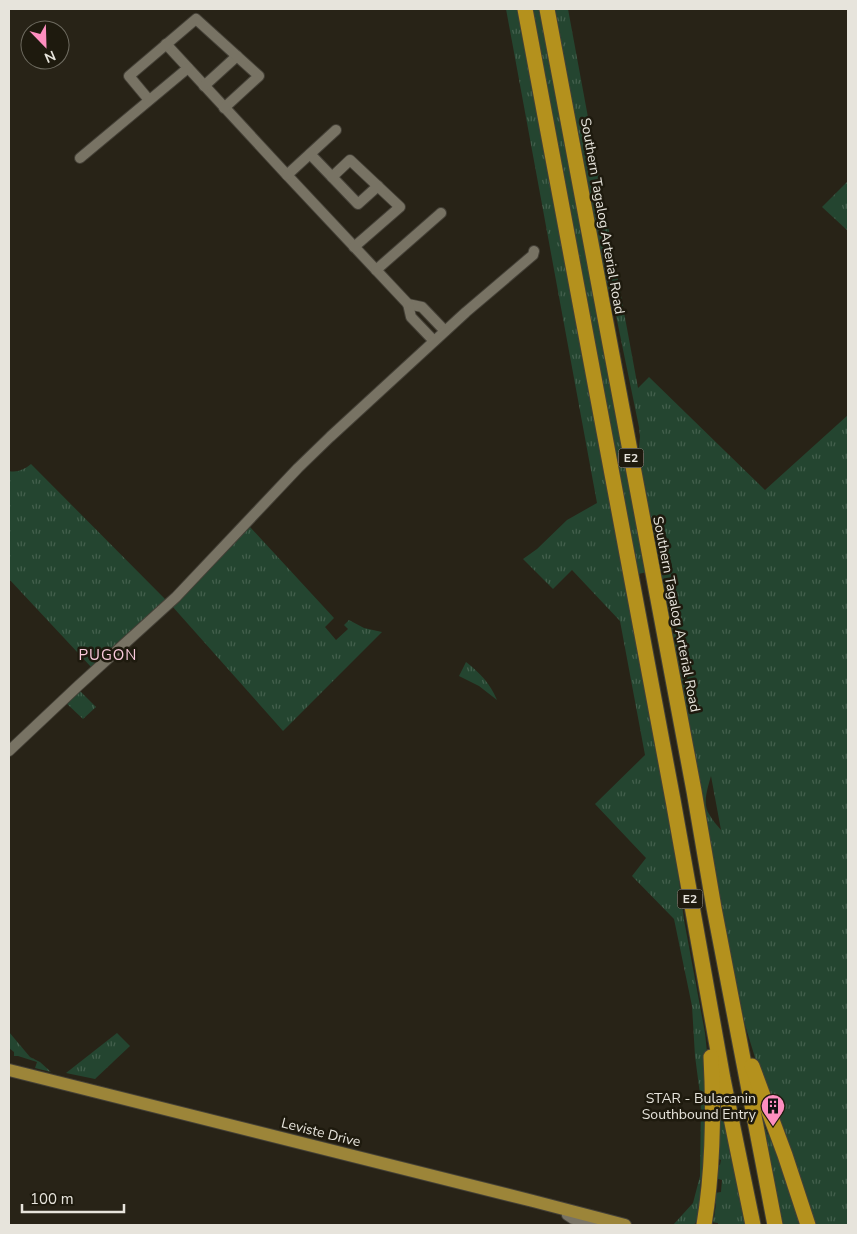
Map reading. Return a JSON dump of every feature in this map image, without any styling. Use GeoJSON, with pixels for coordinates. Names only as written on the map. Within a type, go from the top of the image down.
{"type":"FeatureCollection","features":[{"type":"Feature","properties":{"kind":"highway","name":"E2"},"geometry":{"type":"LineString","coordinates":[[525,9],[723,1079],[752,1225]]}},
{"type":"Feature","properties":{"kind":"highway","name":"Southern Tagalog Arterial Road"},"geometry":{"type":"LineString","coordinates":[[548,9],[586,207],[602,307],[620,392],[775,1225]]}},
{"type":"Feature","properties":{"kind":"highway"},"geometry":{"type":"LineString","coordinates":[[700,949],[710,1040],[713,1095],[709,1184],[704,1225]]}},
{"type":"Feature","properties":{"kind":"highway"},"geometry":{"type":"LineString","coordinates":[[727,974],[753,1068],[783,1147],[808,1225]]}},
{"type":"Feature","properties":{"kind":"main road","name":"Leviste Drive"},"geometry":{"type":"LineString","coordinates":[[9,1070],[625,1225]]}},
{"type":"Feature","properties":{"kind":"street"},"geometry":{"type":"LineString","coordinates":[[149,100],[129,76],[196,19],[259,76],[224,108]]}},
{"type":"Feature","properties":{"kind":"street"},"geometry":{"type":"LineString","coordinates":[[166,44],[408,304],[411,317],[434,341]]}},
{"type":"Feature","properties":{"kind":"street"},"geometry":{"type":"LineString","coordinates":[[204,86],[237,56]]}},
{"type":"Feature","properties":{"kind":"street"},"geometry":{"type":"LineString","coordinates":[[80,158],[188,68]]}},
{"type":"Feature","properties":{"kind":"street"},"geometry":{"type":"LineString","coordinates":[[287,176],[336,130]]}},
{"type":"Feature","properties":{"kind":"street"},"geometry":{"type":"LineString","coordinates":[[310,154],[358,204],[378,186]]}},
{"type":"Feature","properties":{"kind":"street"},"geometry":{"type":"LineString","coordinates":[[332,177],[350,160],[400,207],[354,247]]}},
{"type":"Feature","properties":{"kind":"street"},"geometry":{"type":"LineString","coordinates":[[376,270],[441,214]]}},
{"type":"Feature","properties":{"kind":"street"},"geometry":{"type":"LineString","coordinates":[[9,751],[176,597],[298,468],[444,331],[532,255],[534,251]]}},
{"type":"Feature","properties":{"kind":"street"},"geometry":{"type":"LineString","coordinates":[[408,304],[422,307],[444,331]]}},
{"type":"Feature","properties":{"kind":"street"},"geometry":{"type":"LineString","coordinates":[[568,1210],[568,1215],[573,1219],[598,1225]]}},
{"type":"Feature","properties":{"kind":"green space"},"geometry":{"type":"Polygon","coordinates":[[[506,9],[520,9],[671,818],[684,920],[705,1033],[709,1071],[703,1176],[701,1178],[700,1191],[703,1191],[698,1219],[694,1225],[673,1225],[693,1203],[700,1176],[701,1102],[695,1056],[692,1006],[674,919],[632,876],[646,858],[595,804],[645,755],[620,621],[572,570],[553,589],[523,559],[537,549],[567,520],[597,503],[506,9]]]}},
{"type":"Feature","properties":{"kind":"green space"},"geometry":{"type":"Polygon","coordinates":[[[529,9],[542,9],[647,572],[634,575],[529,9]]]}},
{"type":"Feature","properties":{"kind":"green space"},"geometry":{"type":"Polygon","coordinates":[[[552,9],[568,9],[638,388],[649,377],[765,490],[848,415],[848,1223],[846,1225],[813,1225],[761,1077],[745,1025],[708,844],[638,458],[639,427],[613,301],[600,268],[552,9]],[[711,776],[706,795],[706,805],[710,816],[721,830],[711,776]]]}},
{"type":"Feature","properties":{"kind":"green space"},"geometry":{"type":"Polygon","coordinates":[[[848,181],[848,231],[822,207],[848,181]]]}},
{"type":"Feature","properties":{"kind":"green space"},"geometry":{"type":"Polygon","coordinates":[[[31,464],[168,602],[92,668],[9,579],[9,471],[21,470],[31,464]]]}},
{"type":"Feature","properties":{"kind":"green space"},"geometry":{"type":"Polygon","coordinates":[[[250,527],[334,618],[325,627],[336,640],[348,629],[344,625],[349,620],[364,628],[382,632],[283,731],[172,606],[250,527]]]}},
{"type":"Feature","properties":{"kind":"green space"},"geometry":{"type":"Polygon","coordinates":[[[466,662],[484,679],[497,700],[479,686],[459,676],[466,662]]]}},
{"type":"Feature","properties":{"kind":"green space"},"geometry":{"type":"Polygon","coordinates":[[[79,690],[96,707],[83,719],[65,702],[79,690]]]}},
{"type":"Feature","properties":{"kind":"green space"},"geometry":{"type":"Polygon","coordinates":[[[9,1032],[30,1057],[40,1062],[51,1072],[35,1068],[37,1062],[14,1056],[14,1052],[9,1048],[9,1032]]]}},
{"type":"Feature","properties":{"kind":"green space"},"geometry":{"type":"Polygon","coordinates":[[[117,1033],[130,1046],[95,1079],[66,1073],[117,1033]]]}},
{"type":"Feature","properties":{"kind":"green space"},"geometry":{"type":"Polygon","coordinates":[[[747,1059],[769,1123],[764,1125],[768,1135],[772,1133],[805,1225],[781,1225],[747,1059]]]}},
{"type":"Feature","properties":{"kind":"green space"},"geometry":{"type":"Polygon","coordinates":[[[720,1100],[748,1225],[718,1225],[718,1223],[710,1222],[710,1215],[714,1218],[716,1204],[713,1200],[715,1193],[721,1192],[722,1180],[715,1178],[716,1164],[720,1165],[721,1160],[717,1158],[717,1101],[720,1100]]]}},
{"type":"Feature","properties":{"kind":"place","name":"STAR - Bulacanin Southbound Entry"},"geometry":{"type":"Point","coordinates":[773,1127]}},
{"type":"Feature","properties":{"kind":"district","name":"PUGON"},"geometry":{"type":"Point","coordinates":[108,655]}}]}
